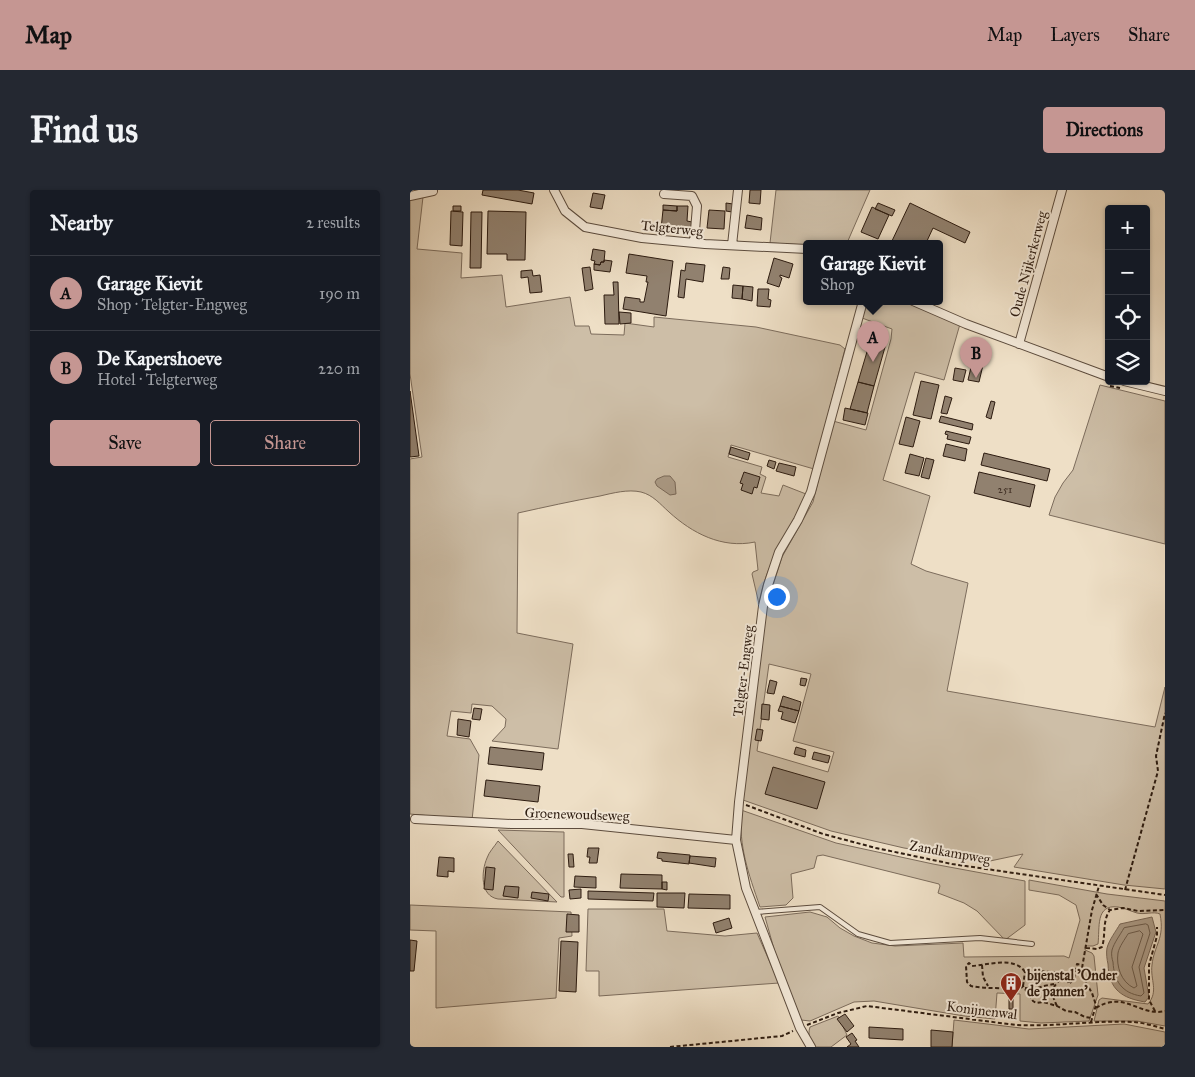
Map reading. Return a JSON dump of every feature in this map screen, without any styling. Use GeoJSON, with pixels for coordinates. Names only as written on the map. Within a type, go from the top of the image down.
{"type":"FeatureCollection","features":[{"type":"Feature","properties":{"kind":"street","name":"Telgterweg"},"geometry":{"type":"LineString","coordinates":[[554,190],[565,211],[585,227],[642,238],[694,243],[803,249]]}},
{"type":"Feature","properties":{"kind":"street"},"geometry":{"type":"LineString","coordinates":[[732,245],[738,190]]}},
{"type":"Feature","properties":{"kind":"street","name":"Oude Nijkerkerweg"},"geometry":{"type":"LineString","coordinates":[[1019,344],[1062,190]]}},
{"type":"Feature","properties":{"kind":"street"},"geometry":{"type":"LineString","coordinates":[[410,196],[433,191]]}},
{"type":"Feature","properties":{"kind":"street"},"geometry":{"type":"LineString","coordinates":[[664,194],[692,196],[697,206],[694,243]]}},
{"type":"Feature","properties":{"kind":"street","name":"Telgter-Engweg"},"geometry":{"type":"LineString","coordinates":[[811,1047],[800,1028],[746,888],[736,840],[738,802],[763,606],[768,585],[779,552],[812,492],[862,305]]}},
{"type":"Feature","properties":{"kind":"street"},"geometry":{"type":"LineString","coordinates":[[922,305],[966,324],[1105,376]]}},
{"type":"Feature","properties":{"kind":"street"},"geometry":{"type":"LineString","coordinates":[[1140,385],[1165,391]]}},
{"type":"Feature","properties":{"kind":"street","name":"Groenewoudseweg"},"geometry":{"type":"LineString","coordinates":[[415,819],[511,824],[582,824],[736,840]]}},
{"type":"Feature","properties":{"kind":"lane"},"geometry":{"type":"LineString","coordinates":[[756,912],[820,907],[858,934],[890,943],[980,938],[1032,944]]}},
{"type":"Feature","properties":{"kind":"path"},"geometry":{"type":"LineString","coordinates":[[1125,890],[1158,771],[1156,756],[1165,713]]}},
{"type":"Feature","properties":{"kind":"path","name":"Zandkampweg"},"geometry":{"type":"LineString","coordinates":[[738,802],[823,834],[876,848],[952,864],[1165,895]]}},
{"type":"Feature","properties":{"kind":"path"},"geometry":{"type":"LineString","coordinates":[[1090,1023],[1096,1004],[1081,974],[1092,910],[1099,886]]}},
{"type":"Feature","properties":{"kind":"path"},"geometry":{"type":"LineString","coordinates":[[1096,894],[1103,905],[1110,910],[1123,908],[1138,911],[1165,910]]}},
{"type":"Feature","properties":{"kind":"path"},"geometry":{"type":"LineString","coordinates":[[1086,948],[1098,949],[1102,947],[1105,920],[1110,910]]}},
{"type":"Feature","properties":{"kind":"path"},"geometry":{"type":"LineString","coordinates":[[1155,1012],[1149,1000],[1149,965],[1157,936],[1157,927]]}},
{"type":"Feature","properties":{"kind":"path"},"geometry":{"type":"LineString","coordinates":[[1014,963],[1026,972],[1038,971],[1065,974],[1054,984],[1035,989],[1002,987],[995,989],[971,986],[967,982],[967,964],[972,966],[1014,963]]}},
{"type":"Feature","properties":{"kind":"path"},"geometry":{"type":"LineString","coordinates":[[1065,974],[1069,984],[1074,980],[1077,964],[1082,965]]}},
{"type":"Feature","properties":{"kind":"path"},"geometry":{"type":"LineString","coordinates":[[982,965],[983,977],[989,987]]}},
{"type":"Feature","properties":{"kind":"path"},"geometry":{"type":"LineString","coordinates":[[1026,972],[1024,987],[1033,1001],[1057,1006],[1066,1012],[1076,1012],[1085,1017],[1092,1018]]}},
{"type":"Feature","properties":{"kind":"path"},"geometry":{"type":"LineString","coordinates":[[1054,984],[1053,995],[1057,1006]]}},
{"type":"Feature","properties":{"kind":"path"},"geometry":{"type":"LineString","coordinates":[[1096,1008],[1105,1003],[1120,1001],[1155,1012],[1165,1010]]}},
{"type":"Feature","properties":{"kind":"path","name":"Konijnenwal"},"geometry":{"type":"LineString","coordinates":[[670,1047],[782,1036],[838,1013],[867,1006],[1016,1025],[1039,1026],[1136,1022],[1165,1029]]}},
{"type":"Feature","properties":{"kind":"shaded area"},"geometry":{"type":"Polygon","coordinates":[[[776,190],[870,190],[848,240],[803,240],[803,245],[770,243],[776,190]]]}},
{"type":"Feature","properties":{"kind":"shaded area"},"geometry":{"type":"Polygon","coordinates":[[[423,197],[417,249],[462,253],[461,278],[502,275],[506,307],[570,297],[575,326],[589,326],[591,334],[624,335],[625,323],[654,327],[654,317],[756,327],[840,345],[845,349],[814,469],[731,445],[728,457],[762,467],[760,474],[766,477],[761,493],[779,496],[783,485],[806,494],[772,561],[759,604],[752,574],[758,570],[755,542],[731,543],[719,541],[698,533],[678,520],[656,500],[645,493],[636,491],[620,492],[518,513],[517,633],[573,644],[558,749],[492,741],[505,727],[506,719],[492,706],[472,704],[471,713],[451,711],[447,736],[470,739],[479,755],[472,820],[410,814],[410,459],[422,457],[410,374],[410,199],[423,197]]]}},
{"type":"Feature","properties":{"kind":"shaded area"},"geometry":{"type":"Polygon","coordinates":[[[867,305],[915,305],[960,324],[944,380],[915,372],[883,480],[930,496],[911,564],[926,571],[968,583],[947,691],[1155,727],[1165,687],[1165,889],[1124,885],[1014,867],[1023,854],[990,861],[904,848],[831,831],[743,800],[742,790],[767,604],[782,557],[813,502],[833,421],[866,430],[891,339],[892,329],[862,318],[867,305]],[[769,664],[757,751],[828,772],[834,752],[793,741],[811,674],[769,664]]]}},
{"type":"Feature","properties":{"kind":"shaded area"},"geometry":{"type":"Polygon","coordinates":[[[1100,385],[1165,401],[1165,544],[1049,515],[1055,497],[1073,470],[1100,385]]]}},
{"type":"Feature","properties":{"kind":"shaded area"},"geometry":{"type":"Polygon","coordinates":[[[741,810],[836,843],[1025,881],[1025,925],[1005,940],[977,911],[964,903],[938,893],[939,884],[823,855],[817,856],[814,868],[791,874],[793,898],[786,905],[760,907],[748,871],[743,848],[741,810]]]}},
{"type":"Feature","properties":{"kind":"shaded area"},"geometry":{"type":"Polygon","coordinates":[[[498,830],[564,832],[564,897],[561,897],[498,830]]]}},
{"type":"Feature","properties":{"kind":"shaded area"},"geometry":{"type":"Polygon","coordinates":[[[498,841],[557,902],[498,899],[488,893],[483,876],[485,864],[490,852],[498,841]]]}},
{"type":"Feature","properties":{"kind":"shaded area"},"geometry":{"type":"Polygon","coordinates":[[[1029,880],[1107,894],[1165,901],[1165,1026],[1137,1021],[1094,1021],[1099,1000],[1102,998],[1148,1004],[1153,995],[1152,965],[1161,930],[1160,914],[1137,913],[1118,907],[1105,909],[1100,918],[1098,944],[1086,946],[1085,950],[1094,956],[1098,995],[1089,1021],[1041,1023],[1020,1021],[1020,994],[997,993],[995,1019],[964,1016],[874,1001],[854,1002],[810,1021],[801,1020],[776,956],[765,917],[810,912],[827,917],[840,928],[872,943],[895,946],[963,943],[964,957],[1064,956],[1069,958],[1080,920],[1076,905],[1059,895],[1029,890],[1029,880]]]}},
{"type":"Feature","properties":{"kind":"shaded area"},"geometry":{"type":"Polygon","coordinates":[[[410,905],[571,912],[572,936],[559,938],[556,998],[436,1008],[436,931],[410,930],[410,905]]]}},
{"type":"Feature","properties":{"kind":"shaded area"},"geometry":{"type":"Polygon","coordinates":[[[588,909],[664,909],[667,931],[725,936],[757,933],[779,983],[599,996],[599,971],[586,971],[588,909]]]}},
{"type":"Feature","properties":{"kind":"shaded area"},"geometry":{"type":"Polygon","coordinates":[[[838,1016],[847,1035],[831,1047],[816,1047],[809,1035],[810,1027],[838,1016]]]}},
{"type":"Feature","properties":{"kind":"shaded area"},"geometry":{"type":"Polygon","coordinates":[[[954,1020],[1029,1029],[1124,1024],[1165,1032],[1165,1047],[952,1047],[954,1020]]]}},
{"type":"Feature","properties":{"kind":"water"},"geometry":{"type":"Polygon","coordinates":[[[670,476],[675,482],[676,494],[670,495],[657,486],[655,482],[657,479],[670,476]]]}},
{"type":"Feature","properties":{"kind":"water"},"geometry":{"type":"Polygon","coordinates":[[[1152,917],[1156,932],[1144,968],[1149,997],[1145,1002],[1123,995],[1114,986],[1109,973],[1107,950],[1109,942],[1120,924],[1152,917]]]}},
{"type":"Feature","properties":{"kind":"building"},"geometry":{"type":"Polygon","coordinates":[[[483,190],[518,190],[534,193],[532,204],[482,195],[483,190]]]}},
{"type":"Feature","properties":{"kind":"building"},"geometry":{"type":"Polygon","coordinates":[[[750,190],[761,190],[760,204],[749,203],[750,190]]]}},
{"type":"Feature","properties":{"kind":"building"},"geometry":{"type":"Polygon","coordinates":[[[593,193],[605,195],[602,209],[590,207],[593,193]]]}},
{"type":"Feature","properties":{"kind":"building"},"geometry":{"type":"Polygon","coordinates":[[[726,203],[733,204],[732,212],[726,211],[726,203]]]}},
{"type":"Feature","properties":{"kind":"building"},"geometry":{"type":"Polygon","coordinates":[[[878,203],[895,210],[892,216],[875,209],[878,203]]]}},
{"type":"Feature","properties":{"kind":"building"},"geometry":{"type":"Polygon","coordinates":[[[910,203],[970,232],[965,243],[933,228],[927,240],[892,240],[910,203]]]}},
{"type":"Feature","properties":{"kind":"building"},"geometry":{"type":"Polygon","coordinates":[[[663,205],[677,206],[677,211],[663,210],[663,205]]]}},
{"type":"Feature","properties":{"kind":"building"},"geometry":{"type":"Polygon","coordinates":[[[453,206],[461,206],[461,211],[453,211],[453,206]]]}},
{"type":"Feature","properties":{"kind":"building"},"geometry":{"type":"Polygon","coordinates":[[[677,206],[688,206],[687,221],[692,222],[692,231],[661,229],[663,210],[677,211],[677,206]]]}},
{"type":"Feature","properties":{"kind":"building"},"geometry":{"type":"Polygon","coordinates":[[[872,207],[889,215],[878,239],[861,232],[872,207]]]}},
{"type":"Feature","properties":{"kind":"building"},"geometry":{"type":"Polygon","coordinates":[[[709,210],[725,211],[724,229],[707,228],[709,210]]]}},
{"type":"Feature","properties":{"kind":"building"},"geometry":{"type":"Polygon","coordinates":[[[451,211],[463,212],[462,246],[450,245],[451,211]]]}},
{"type":"Feature","properties":{"kind":"building"},"geometry":{"type":"Polygon","coordinates":[[[488,211],[526,212],[525,260],[507,260],[507,254],[487,254],[488,211]]]}},
{"type":"Feature","properties":{"kind":"building"},"geometry":{"type":"Polygon","coordinates":[[[471,212],[482,212],[481,268],[470,268],[471,212]]]}},
{"type":"Feature","properties":{"kind":"building"},"geometry":{"type":"Polygon","coordinates":[[[747,215],[762,218],[761,230],[745,228],[747,215]]]}},
{"type":"Feature","properties":{"kind":"building"},"geometry":{"type":"Polygon","coordinates":[[[593,249],[605,251],[604,262],[601,262],[600,265],[594,264],[595,261],[591,260],[593,249]]]}},
{"type":"Feature","properties":{"kind":"building"},"geometry":{"type":"Polygon","coordinates":[[[629,254],[673,261],[666,316],[623,309],[625,297],[640,299],[640,302],[644,302],[648,282],[646,282],[647,276],[626,273],[629,254]]]}},
{"type":"Feature","properties":{"kind":"building"},"geometry":{"type":"Polygon","coordinates":[[[774,258],[793,264],[789,278],[780,275],[782,278],[779,287],[767,283],[774,258]]]}},
{"type":"Feature","properties":{"kind":"building"},"geometry":{"type":"Polygon","coordinates":[[[604,260],[612,261],[610,272],[594,270],[594,264],[600,265],[604,260]]]}},
{"type":"Feature","properties":{"kind":"building"},"geometry":{"type":"Polygon","coordinates":[[[686,263],[705,265],[703,282],[686,279],[684,298],[678,297],[681,270],[685,271],[686,263]]]}},
{"type":"Feature","properties":{"kind":"building"},"geometry":{"type":"Polygon","coordinates":[[[590,267],[593,289],[585,291],[582,268],[590,267]]]}},
{"type":"Feature","properties":{"kind":"building"},"geometry":{"type":"Polygon","coordinates":[[[723,267],[730,268],[729,279],[721,279],[723,267]]]}},
{"type":"Feature","properties":{"kind":"building"},"geometry":{"type":"Polygon","coordinates":[[[532,270],[533,276],[540,275],[542,292],[530,293],[528,277],[521,278],[521,271],[532,270]]]}},
{"type":"Feature","properties":{"kind":"building"},"geometry":{"type":"Polygon","coordinates":[[[613,282],[618,282],[619,324],[605,324],[604,295],[614,295],[613,282]]]}},
{"type":"Feature","properties":{"kind":"building"},"geometry":{"type":"Polygon","coordinates":[[[733,285],[743,286],[742,299],[732,298],[733,285]]]}},
{"type":"Feature","properties":{"kind":"building"},"geometry":{"type":"Polygon","coordinates":[[[743,286],[753,287],[752,301],[742,299],[743,286]]]}},
{"type":"Feature","properties":{"kind":"building"},"geometry":{"type":"Polygon","coordinates":[[[758,289],[769,289],[768,299],[771,300],[770,307],[757,306],[758,289]]]}},
{"type":"Feature","properties":{"kind":"building"},"geometry":{"type":"Polygon","coordinates":[[[619,312],[631,313],[631,323],[620,324],[619,312]]]}},
{"type":"Feature","properties":{"kind":"building"},"geometry":{"type":"Polygon","coordinates":[[[872,335],[887,340],[874,386],[858,382],[872,335]]]}},
{"type":"Feature","properties":{"kind":"building"},"geometry":{"type":"Polygon","coordinates":[[[972,363],[983,365],[979,382],[968,380],[972,363]]]}},
{"type":"Feature","properties":{"kind":"building"},"geometry":{"type":"Polygon","coordinates":[[[955,368],[966,370],[963,382],[953,380],[955,368]]]}},
{"type":"Feature","properties":{"kind":"building"},"geometry":{"type":"Polygon","coordinates":[[[921,381],[939,385],[931,419],[913,415],[921,381]]]}},
{"type":"Feature","properties":{"kind":"building"},"geometry":{"type":"Polygon","coordinates":[[[858,382],[874,386],[867,413],[850,409],[858,382]]]}},
{"type":"Feature","properties":{"kind":"building"},"geometry":{"type":"Polygon","coordinates":[[[410,391],[419,456],[410,457],[410,391]]]}},
{"type":"Feature","properties":{"kind":"building"},"geometry":{"type":"Polygon","coordinates":[[[945,396],[952,398],[947,414],[941,413],[945,396]]]}},
{"type":"Feature","properties":{"kind":"building"},"geometry":{"type":"Polygon","coordinates":[[[991,401],[995,402],[991,419],[986,417],[991,401]]]}},
{"type":"Feature","properties":{"kind":"building"},"geometry":{"type":"Polygon","coordinates":[[[845,408],[868,413],[865,425],[843,420],[845,408]]]}},
{"type":"Feature","properties":{"kind":"building"},"geometry":{"type":"Polygon","coordinates":[[[941,416],[973,424],[972,430],[939,422],[941,416]]]}},
{"type":"Feature","properties":{"kind":"building"},"geometry":{"type":"Polygon","coordinates":[[[906,417],[920,421],[913,447],[899,444],[906,417]]]}},
{"type":"Feature","properties":{"kind":"building"},"geometry":{"type":"Polygon","coordinates":[[[946,431],[971,437],[969,444],[947,439],[946,431]]]}},
{"type":"Feature","properties":{"kind":"building"},"geometry":{"type":"Polygon","coordinates":[[[946,444],[967,449],[965,461],[943,456],[946,444]]]}},
{"type":"Feature","properties":{"kind":"building"},"geometry":{"type":"Polygon","coordinates":[[[731,447],[750,453],[748,460],[729,454],[731,447]]]}},
{"type":"Feature","properties":{"kind":"building"},"geometry":{"type":"Polygon","coordinates":[[[984,453],[1050,469],[1047,481],[981,465],[984,453]]]}},
{"type":"Feature","properties":{"kind":"building"},"geometry":{"type":"Polygon","coordinates":[[[910,454],[924,458],[919,476],[905,473],[910,454]]]}},
{"type":"Feature","properties":{"kind":"building"},"geometry":{"type":"Polygon","coordinates":[[[926,458],[934,460],[929,479],[921,477],[926,458]]]}},
{"type":"Feature","properties":{"kind":"building"},"geometry":{"type":"Polygon","coordinates":[[[769,460],[776,462],[774,469],[767,466],[769,460]]]}},
{"type":"Feature","properties":{"kind":"building"},"geometry":{"type":"Polygon","coordinates":[[[779,463],[796,467],[794,476],[776,471],[779,463]]]}},
{"type":"Feature","properties":{"kind":"building"},"geometry":{"type":"Polygon","coordinates":[[[744,472],[760,477],[757,488],[754,487],[752,494],[741,490],[743,484],[740,483],[744,472]]]}},
{"type":"Feature","properties":{"kind":"building"},"geometry":{"type":"Polygon","coordinates":[[[979,472],[1035,485],[1030,507],[974,493],[979,472]]]}},
{"type":"Feature","properties":{"kind":"building"},"geometry":{"type":"Polygon","coordinates":[[[801,678],[807,679],[805,686],[800,685],[801,678]]]}},
{"type":"Feature","properties":{"kind":"building"},"geometry":{"type":"Polygon","coordinates":[[[770,680],[777,682],[774,694],[767,693],[770,680]]]}},
{"type":"Feature","properties":{"kind":"building"},"geometry":{"type":"Polygon","coordinates":[[[783,696],[801,702],[799,711],[780,706],[783,696]]]}},
{"type":"Feature","properties":{"kind":"building"},"geometry":{"type":"Polygon","coordinates":[[[762,704],[770,705],[769,720],[761,719],[762,704]]]}},
{"type":"Feature","properties":{"kind":"building"},"geometry":{"type":"Polygon","coordinates":[[[780,706],[799,711],[795,723],[781,719],[783,712],[778,711],[780,706]]]}},
{"type":"Feature","properties":{"kind":"building"},"geometry":{"type":"Polygon","coordinates":[[[474,708],[482,709],[480,720],[472,719],[474,708]]]}},
{"type":"Feature","properties":{"kind":"building"},"geometry":{"type":"Polygon","coordinates":[[[458,719],[471,721],[469,737],[457,735],[458,719]]]}},
{"type":"Feature","properties":{"kind":"building"},"geometry":{"type":"Polygon","coordinates":[[[757,729],[763,730],[761,741],[755,740],[757,729]]]}},
{"type":"Feature","properties":{"kind":"building"},"geometry":{"type":"Polygon","coordinates":[[[490,747],[544,753],[542,770],[488,764],[490,747]]]}},
{"type":"Feature","properties":{"kind":"building"},"geometry":{"type":"Polygon","coordinates":[[[796,747],[806,750],[805,757],[794,754],[796,747]]]}},
{"type":"Feature","properties":{"kind":"building"},"geometry":{"type":"Polygon","coordinates":[[[814,752],[830,756],[828,763],[812,759],[814,752]]]}},
{"type":"Feature","properties":{"kind":"building"},"geometry":{"type":"Polygon","coordinates":[[[773,767],[825,782],[817,809],[765,794],[773,767]]]}},
{"type":"Feature","properties":{"kind":"building"},"geometry":{"type":"Polygon","coordinates":[[[486,780],[540,786],[538,802],[484,796],[486,780]]]}},
{"type":"Feature","properties":{"kind":"building"},"geometry":{"type":"Polygon","coordinates":[[[588,848],[599,848],[597,863],[589,863],[590,857],[587,857],[588,848]]]}},
{"type":"Feature","properties":{"kind":"building"},"geometry":{"type":"Polygon","coordinates":[[[658,852],[690,855],[689,864],[662,861],[662,859],[657,858],[658,852]]]}},
{"type":"Feature","properties":{"kind":"building"},"geometry":{"type":"Polygon","coordinates":[[[568,854],[573,854],[574,867],[569,867],[568,854]]]}},
{"type":"Feature","properties":{"kind":"building"},"geometry":{"type":"Polygon","coordinates":[[[690,856],[716,858],[715,867],[689,863],[690,856]]]}},
{"type":"Feature","properties":{"kind":"building"},"geometry":{"type":"Polygon","coordinates":[[[439,857],[454,858],[454,872],[448,871],[448,877],[437,876],[439,857]]]}},
{"type":"Feature","properties":{"kind":"building"},"geometry":{"type":"Polygon","coordinates":[[[486,867],[495,868],[493,890],[484,889],[486,867]]]}},
{"type":"Feature","properties":{"kind":"building"},"geometry":{"type":"Polygon","coordinates":[[[621,874],[662,875],[662,889],[620,888],[621,874]]]}},
{"type":"Feature","properties":{"kind":"building"},"geometry":{"type":"Polygon","coordinates":[[[575,876],[596,877],[596,888],[574,887],[575,876]]]}},
{"type":"Feature","properties":{"kind":"building"},"geometry":{"type":"Polygon","coordinates":[[[662,882],[667,882],[667,890],[662,889],[662,882]]]}},
{"type":"Feature","properties":{"kind":"building"},"geometry":{"type":"Polygon","coordinates":[[[505,886],[519,887],[518,898],[503,896],[505,886]]]}},
{"type":"Feature","properties":{"kind":"building"},"geometry":{"type":"Polygon","coordinates":[[[581,889],[581,898],[570,899],[569,890],[581,889]]]}},
{"type":"Feature","properties":{"kind":"building"},"geometry":{"type":"Polygon","coordinates":[[[588,891],[654,893],[653,901],[588,899],[588,891]]]}},
{"type":"Feature","properties":{"kind":"building"},"geometry":{"type":"Polygon","coordinates":[[[532,892],[549,894],[548,901],[531,898],[532,892]]]}},
{"type":"Feature","properties":{"kind":"building"},"geometry":{"type":"Polygon","coordinates":[[[657,893],[685,893],[684,908],[657,907],[657,893]]]}},
{"type":"Feature","properties":{"kind":"building"},"geometry":{"type":"Polygon","coordinates":[[[689,894],[730,895],[730,909],[688,908],[689,894]]]}},
{"type":"Feature","properties":{"kind":"building"},"geometry":{"type":"Polygon","coordinates":[[[567,914],[579,915],[579,932],[566,932],[567,914]]]}},
{"type":"Feature","properties":{"kind":"building"},"geometry":{"type":"Polygon","coordinates":[[[729,918],[732,928],[716,933],[713,923],[729,918]]]}},
{"type":"Feature","properties":{"kind":"building"},"geometry":{"type":"Polygon","coordinates":[[[410,940],[417,941],[414,971],[410,971],[410,940]]]}},
{"type":"Feature","properties":{"kind":"building"},"geometry":{"type":"Polygon","coordinates":[[[561,941],[578,942],[576,992],[559,991],[561,941]]]}},
{"type":"Feature","properties":{"kind":"building","name":"bijenstal 'Onder de pannen'"},"geometry":{"type":"Polygon","coordinates":[[[1013,995],[1013,1009],[1009,1009],[1009,996],[1013,995]]]}},
{"type":"Feature","properties":{"kind":"building"},"geometry":{"type":"Polygon","coordinates":[[[845,1014],[854,1026],[847,1032],[837,1019],[845,1014]]]}},
{"type":"Feature","properties":{"kind":"building"},"geometry":{"type":"Polygon","coordinates":[[[869,1027],[903,1029],[903,1040],[869,1038],[869,1027]]]}},
{"type":"Feature","properties":{"kind":"building"},"geometry":{"type":"Polygon","coordinates":[[[931,1030],[953,1032],[952,1047],[931,1047],[931,1030]]]}},
{"type":"Feature","properties":{"kind":"building"},"geometry":{"type":"Polygon","coordinates":[[[852,1033],[859,1047],[847,1047],[851,1044],[846,1037],[852,1033]]]}},
{"type":"Feature","properties":{"kind":"place","name":"Garage Kievit"},"geometry":{"type":"Point","coordinates":[873,362]}},
{"type":"Feature","properties":{"kind":"place","name":"De Kapershoeve"},"geometry":{"type":"Point","coordinates":[976,378]}},
{"type":"Feature","properties":{"kind":"place","name":"bijenstal 'Onder de pannen'"},"geometry":{"type":"Point","coordinates":[1011,1002]}}]}
